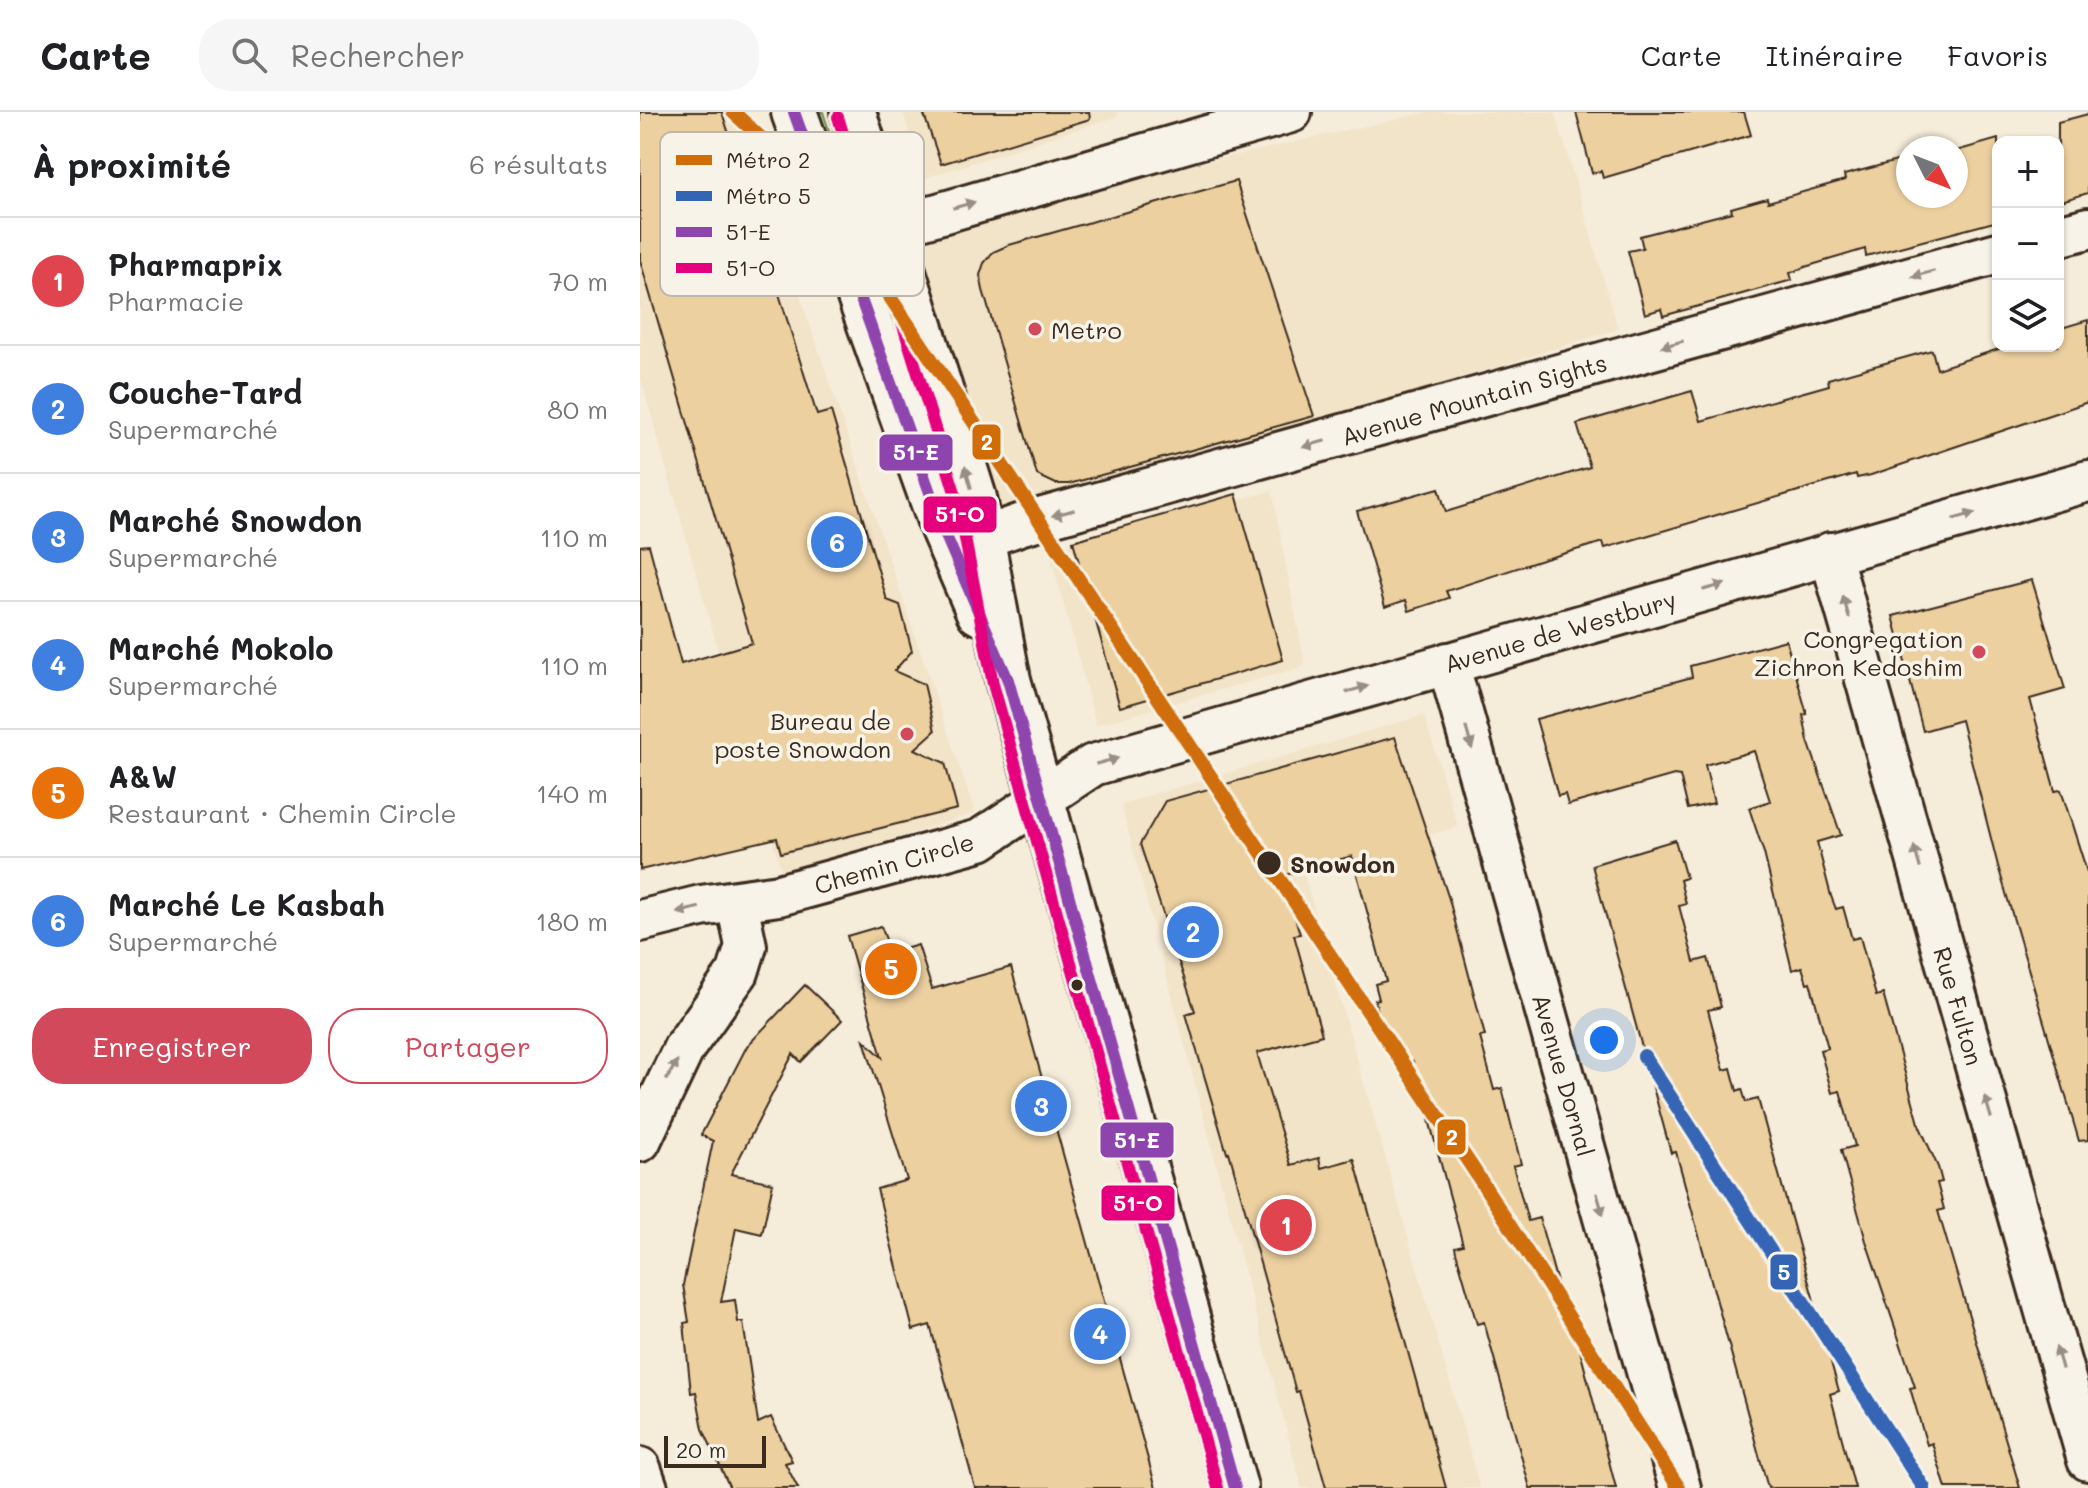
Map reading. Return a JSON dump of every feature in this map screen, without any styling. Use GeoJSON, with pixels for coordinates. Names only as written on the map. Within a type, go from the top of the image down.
{"type":"FeatureCollection","features":[{"type":"Feature","properties":{"kind":"street"},"geometry":{"type":"LineString","coordinates":[[794,112],[801,132]]}},
{"type":"Feature","properties":{"kind":"street"},"geometry":{"type":"LineString","coordinates":[[853,112],[859,132]]}},
{"type":"Feature","properties":{"kind":"street"},"geometry":{"type":"LineString","coordinates":[[924,217],[1291,112]]}},
{"type":"Feature","properties":{"kind":"street"},"geometry":{"type":"LineString","coordinates":[[2064,234],[2088,228]]}},
{"type":"Feature","properties":{"kind":"street","name":"Avenue Mountain Sights"},"geometry":{"type":"LineString","coordinates":[[967,543],[1992,255]]}},
{"type":"Feature","properties":{"kind":"street"},"geometry":{"type":"LineString","coordinates":[[864,296],[967,543],[1235,1488]]}},
{"type":"Feature","properties":{"kind":"street"},"geometry":{"type":"LineString","coordinates":[[912,296],[951,417],[967,543]]}},
{"type":"Feature","properties":{"kind":"street","name":"Avenue de Westbury"},"geometry":{"type":"LineString","coordinates":[[1041,800],[1093,765],[2088,481]]}},
{"type":"Feature","properties":{"kind":"street","name":"Rue Fulton"},"geometry":{"type":"LineString","coordinates":[[1830,553],[2088,1460]]}},
{"type":"Feature","properties":{"kind":"street","name":"Avenue Dornal"},"geometry":{"type":"LineString","coordinates":[[1448,663],[1680,1488]]}},
{"type":"Feature","properties":{"kind":"street","name":"Chemin Circle"},"geometry":{"type":"LineString","coordinates":[[640,921],[701,906],[779,895],[980,840],[1041,800]]}},
{"type":"Feature","properties":{"kind":"street"},"geometry":{"type":"LineString","coordinates":[[640,1141],[684,1048],[738,972],[746,946],[737,903]]}},
{"type":"Feature","properties":{"kind":"street"},"geometry":{"type":"LineString","coordinates":[[640,1468],[647,1488]]}},
{"type":"Feature","properties":{"kind":"shaded area"},"geometry":{"type":"Polygon","coordinates":[[[640,112],[738,112],[745,132],[660,132],[660,296],[800,296],[975,813],[782,874],[640,376],[640,112]]]}},
{"type":"Feature","properties":{"kind":"shaded area"},"geometry":{"type":"Polygon","coordinates":[[[903,112],[1117,112],[1118,116],[924,178],[924,132],[909,132],[903,112]]]}},
{"type":"Feature","properties":{"kind":"shaded area"},"geometry":{"type":"Polygon","coordinates":[[[1429,112],[1555,112],[1618,329],[1004,520],[924,260],[924,225],[1429,112]]]}},
{"type":"Feature","properties":{"kind":"shaded area"},"geometry":{"type":"Polygon","coordinates":[[[1272,491],[1305,666],[1096,725],[1049,549],[1272,491]]]}},
{"type":"Feature","properties":{"kind":"shaded area"},"geometry":{"type":"Polygon","coordinates":[[[1424,715],[1458,827],[1303,871],[1480,1488],[1302,1488],[1121,804],[1424,715]]]}},
{"type":"Feature","properties":{"kind":"green space"},"geometry":{"type":"Polygon","coordinates":[[[812,112],[823,112],[830,132],[819,132],[812,112]]]}},
{"type":"Feature","properties":{"kind":"building"},"geometry":{"type":"Polygon","coordinates":[[[640,112],[722,112],[728,132],[660,132],[660,296],[780,296],[817,415],[831,411],[887,600],[900,605],[912,651],[894,671],[924,684],[935,731],[915,749],[945,763],[957,809],[781,853],[777,838],[640,870],[640,546],[649,545],[681,664],[752,643],[640,260],[640,112]]]}},
{"type":"Feature","properties":{"kind":"building"},"geometry":{"type":"Polygon","coordinates":[[[923,112],[1089,112],[1090,119],[941,164],[923,112]]]}},
{"type":"Feature","properties":{"kind":"building"},"geometry":{"type":"Polygon","coordinates":[[[1576,112],[1744,112],[1751,135],[1603,178],[1601,171],[1592,173],[1576,112]]]}},
{"type":"Feature","properties":{"kind":"building"},"geometry":{"type":"Polygon","coordinates":[[[2088,114],[2088,193],[2064,200],[2064,136],[2058,136],[2058,122],[2088,114]]]}},
{"type":"Feature","properties":{"kind":"building"},"geometry":{"type":"Polygon","coordinates":[[[1992,141],[1992,223],[1866,256],[1865,249],[1790,273],[1792,280],[1663,316],[1661,309],[1645,314],[1628,251],[1643,248],[1640,236],[1732,212],[1731,208],[1767,198],[1768,202],[1845,180],[1844,175],[1896,161],[1896,208],[1968,208],[1968,148],[1992,141]]]}},
{"type":"Feature","properties":{"kind":"building"},"geometry":{"type":"Polygon","coordinates":[[[1236,181],[1314,416],[1069,484],[1056,484],[1037,475],[983,290],[980,275],[984,263],[993,252],[1009,245],[1236,181]]]}},
{"type":"Feature","properties":{"kind":"building"},"geometry":{"type":"Polygon","coordinates":[[[2088,320],[2088,402],[1871,475],[1857,478],[1856,474],[1605,548],[1603,542],[1539,561],[1446,591],[1449,598],[1409,611],[1406,600],[1385,607],[1357,511],[1439,488],[1446,512],[1590,467],[1577,424],[1692,391],[1701,421],[1829,385],[1828,379],[1932,350],[1937,369],[1992,351],[2064,352],[2064,327],[2088,320]]]}},
{"type":"Feature","properties":{"kind":"building"},"geometry":{"type":"Polygon","coordinates":[[[1236,494],[1283,660],[1120,707],[1073,541],[1236,494]]]}},
{"type":"Feature","properties":{"kind":"building"},"geometry":{"type":"Polygon","coordinates":[[[2032,580],[2065,689],[2030,699],[2055,791],[2061,790],[2088,875],[2088,1140],[2079,1141],[1998,866],[1961,720],[1923,731],[1893,616],[2032,580]]]}},
{"type":"Feature","properties":{"kind":"building"},"geometry":{"type":"Polygon","coordinates":[[[1786,640],[1807,714],[1803,715],[1808,741],[1841,835],[1817,842],[1831,896],[1836,909],[1843,907],[1852,939],[1860,937],[1876,996],[1883,994],[1920,1127],[1938,1167],[1942,1182],[1937,1183],[1944,1209],[1938,1211],[2020,1488],[1946,1488],[1932,1443],[1927,1445],[1910,1388],[1915,1387],[1866,1241],[1841,1150],[1855,1146],[1840,1091],[1832,1093],[1820,1050],[1828,1048],[1810,982],[1807,983],[1802,967],[1792,970],[1764,853],[1749,808],[1770,801],[1754,751],[1705,765],[1714,803],[1688,809],[1680,776],[1674,775],[1568,805],[1565,794],[1558,796],[1536,719],[1692,677],[1690,666],[1786,640]]]}},
{"type":"Feature","properties":{"kind":"building"},"geometry":{"type":"Polygon","coordinates":[[[1395,737],[1449,899],[1485,1036],[1480,1037],[1494,1090],[1502,1088],[1521,1164],[1513,1166],[1528,1221],[1539,1218],[1569,1325],[1573,1324],[1616,1488],[1530,1488],[1484,1322],[1477,1324],[1456,1252],[1455,1247],[1463,1245],[1413,1061],[1397,1065],[1391,1043],[1387,1044],[1375,1000],[1379,999],[1375,984],[1386,981],[1352,856],[1282,876],[1300,934],[1294,935],[1322,1035],[1257,1053],[1291,1165],[1319,1158],[1321,1168],[1354,1159],[1446,1488],[1326,1488],[1299,1391],[1296,1392],[1229,1152],[1186,1014],[1195,1011],[1140,844],[1165,801],[1395,737]]]}},
{"type":"Feature","properties":{"kind":"building"},"geometry":{"type":"Polygon","coordinates":[[[1675,840],[1686,878],[1680,880],[1686,904],[1679,906],[1694,962],[1708,958],[1721,1007],[1708,1010],[1724,1070],[1731,1068],[1737,1091],[1742,1089],[1746,1102],[1758,1099],[1839,1391],[1830,1394],[1855,1488],[1768,1488],[1676,1152],[1671,1153],[1592,865],[1675,840]]]}},
{"type":"Feature","properties":{"kind":"building"},"geometry":{"type":"Polygon","coordinates":[[[881,926],[891,953],[918,945],[932,989],[1011,967],[1156,1488],[975,1488],[930,1325],[913,1330],[877,1189],[907,1180],[864,1040],[882,1057],[847,936],[881,926]]]}},
{"type":"Feature","properties":{"kind":"building"},"geometry":{"type":"Polygon","coordinates":[[[805,985],[842,1020],[801,1062],[793,1054],[731,1174],[773,1183],[762,1234],[736,1228],[721,1302],[735,1300],[738,1322],[743,1322],[758,1423],[771,1417],[792,1461],[785,1463],[798,1488],[730,1488],[703,1429],[696,1392],[691,1393],[684,1323],[689,1322],[683,1285],[713,1141],[701,1135],[747,1046],[805,985]]]}},
{"type":"Feature","properties":{"kind":"metro line","name":"2"},"geometry":{"type":"LineString","coordinates":[[733,112],[755,132]]}},
{"type":"Feature","properties":{"kind":"metro line","name":"2"},"geometry":{"type":"LineString","coordinates":[[889,296],[1472,1167],[1679,1488]]}},
{"type":"Feature","properties":{"kind":"metro line","name":"5"},"geometry":{"type":"LineString","coordinates":[[1644,1056],[1924,1488]]}},
{"type":"Feature","properties":{"kind":"transit line","name":"51-E"},"geometry":{"type":"LineString","coordinates":[[794,112],[801,132]]}},
{"type":"Feature","properties":{"kind":"transit line","name":"51-O"},"geometry":{"type":"LineString","coordinates":[[838,117],[843,132]]}},
{"type":"Feature","properties":{"kind":"transit line","name":"51-E"},"geometry":{"type":"LineString","coordinates":[[860,296],[943,529],[1008,680],[1235,1488]]}},
{"type":"Feature","properties":{"kind":"transit line","name":"51-O"},"geometry":{"type":"LineString","coordinates":[[894,296],[958,502],[993,684],[1218,1488]]}},
{"type":"Feature","properties":{"kind":"place","name":"Metro"},"geometry":{"type":"Point","coordinates":[1035,329]}},
{"type":"Feature","properties":{"kind":"place","name":"Marché Le Kasbah"},"geometry":{"type":"Point","coordinates":[837,542]}},
{"type":"Feature","properties":{"kind":"place","name":"Congregation Zichron Kedoshim"},"geometry":{"type":"Point","coordinates":[1979,652]}},
{"type":"Feature","properties":{"kind":"place","name":"Bureau de poste Snowdon"},"geometry":{"type":"Point","coordinates":[907,734]}},
{"type":"Feature","properties":{"kind":"place","name":"Snowdon"},"geometry":{"type":"Point","coordinates":[1269,863]}},
{"type":"Feature","properties":{"kind":"place","name":"Couche-Tard"},"geometry":{"type":"Point","coordinates":[1193,932]}},
{"type":"Feature","properties":{"kind":"place","name":"A&W"},"geometry":{"type":"Point","coordinates":[891,969]}},
{"type":"Feature","properties":{"kind":"place","name":"Marché Snowdon"},"geometry":{"type":"Point","coordinates":[1041,1106]}},
{"type":"Feature","properties":{"kind":"place","name":"Pharmaprix"},"geometry":{"type":"Point","coordinates":[1286,1225]}},
{"type":"Feature","properties":{"kind":"place","name":"Marché Mokolo"},"geometry":{"type":"Point","coordinates":[1100,1334]}}]}
